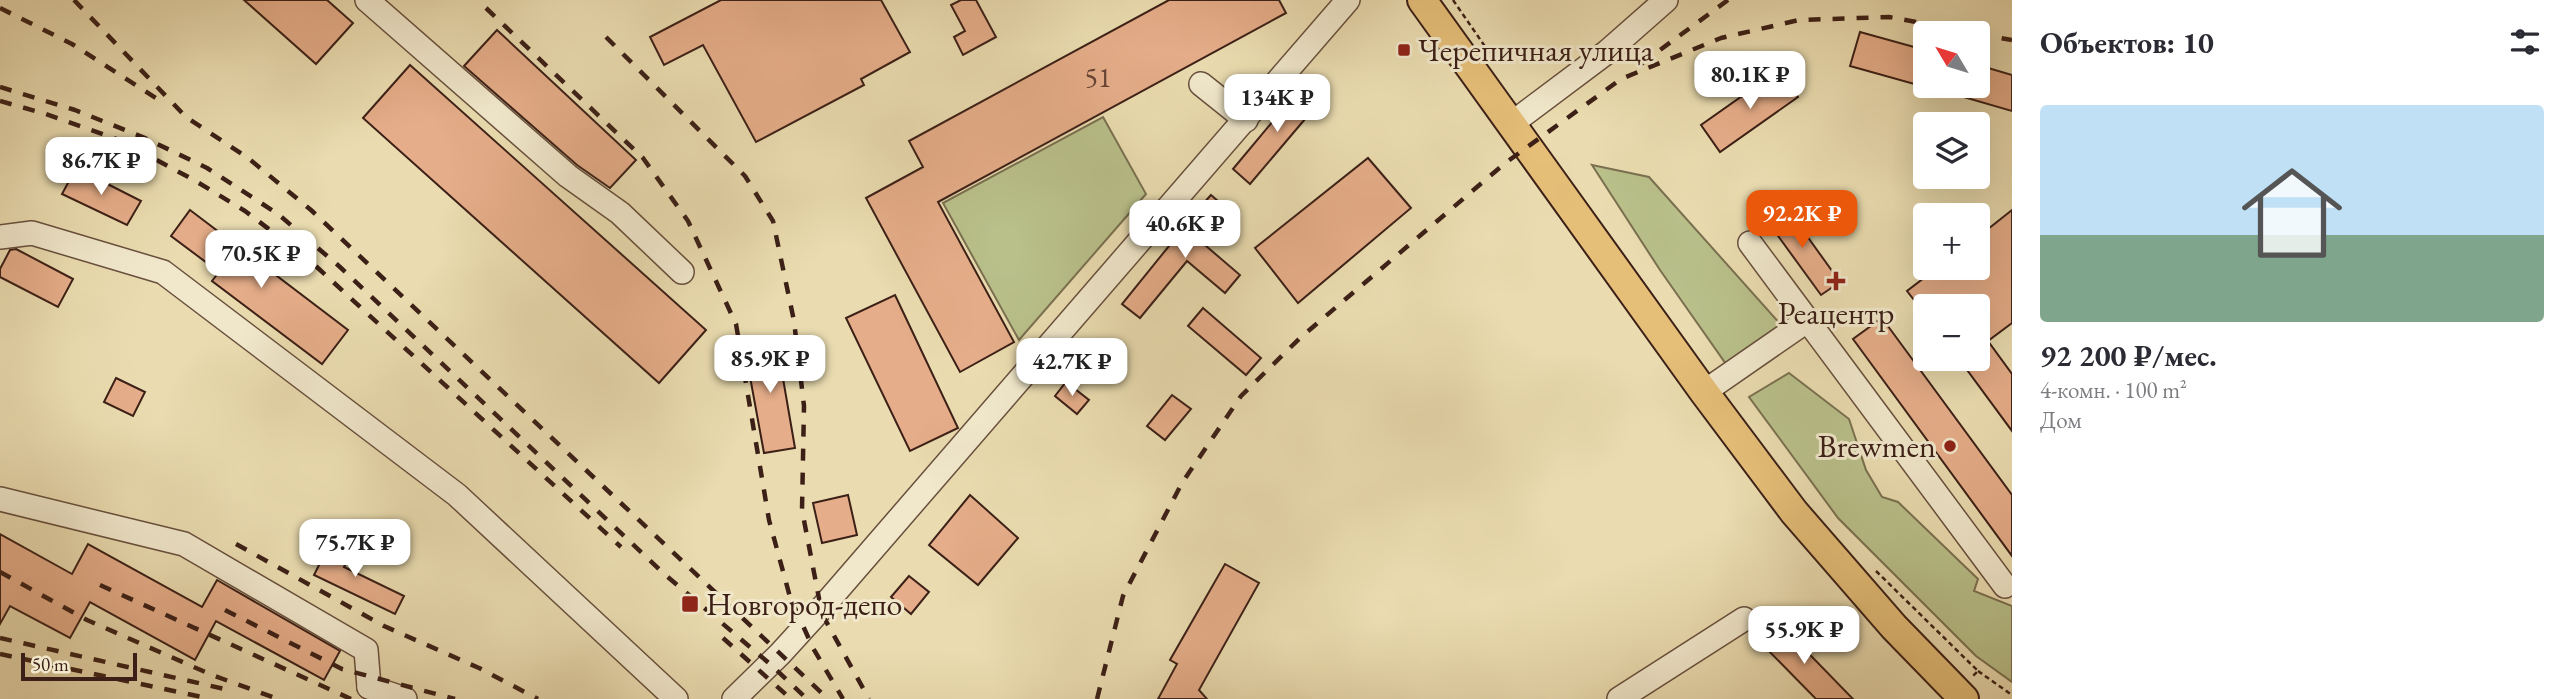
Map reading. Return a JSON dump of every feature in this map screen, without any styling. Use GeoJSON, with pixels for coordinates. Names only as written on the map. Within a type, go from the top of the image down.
{"type":"FeatureCollection","features":[{"type":"Feature","properties":{"kind":"main road"},"geometry":{"type":"LineString","coordinates":[[1422,0],[1704,392],[1794,512],[1829,555],[1964,699]]}},
{"type":"Feature","properties":{"kind":"street"},"geometry":{"type":"LineString","coordinates":[[367,0],[568,176],[621,214],[681,272]]}},
{"type":"Feature","properties":{"kind":"street"},"geometry":{"type":"LineString","coordinates":[[734,699],[821,609],[1348,0]]}},
{"type":"Feature","properties":{"kind":"street"},"geometry":{"type":"LineString","coordinates":[[1511,124],[1607,52],[1644,9],[1666,0]]}},
{"type":"Feature","properties":{"kind":"street"},"geometry":{"type":"LineString","coordinates":[[1201,84],[1246,120]]}},
{"type":"Feature","properties":{"kind":"street"},"geometry":{"type":"LineString","coordinates":[[0,237],[32,233],[163,272],[457,495],[676,699]]}},
{"type":"Feature","properties":{"kind":"street"},"geometry":{"type":"LineString","coordinates":[[1750,243],[2005,586]]}},
{"type":"Feature","properties":{"kind":"street"},"geometry":{"type":"LineString","coordinates":[[1704,392],[1808,320]]}},
{"type":"Feature","properties":{"kind":"street"},"geometry":{"type":"LineString","coordinates":[[0,499],[184,544],[366,650],[360,693],[405,699]]}},
{"type":"Feature","properties":{"kind":"street"},"geometry":{"type":"LineString","coordinates":[[1619,699],[1744,619]]}},
{"type":"Feature","properties":{"kind":"path"},"geometry":{"type":"LineString","coordinates":[[1978,671],[2012,695]]}},
{"type":"Feature","properties":{"kind":"green space"},"geometry":{"type":"Polygon","coordinates":[[[1103,117],[1146,194],[1019,340],[943,203],[1103,117]]]}},
{"type":"Feature","properties":{"kind":"green space"},"geometry":{"type":"Polygon","coordinates":[[[1592,165],[1649,177],[1782,326],[1726,364],[1660,270],[1592,165]]]}},
{"type":"Feature","properties":{"kind":"green space"},"geometry":{"type":"Polygon","coordinates":[[[1789,373],[1849,419],[1866,470],[1882,497],[1898,502],[1978,579],[1974,591],[2012,606],[2012,682],[1976,656],[1838,518],[1749,397],[1789,373]]]}},
{"type":"Feature","properties":{"kind":"building"},"geometry":{"type":"Polygon","coordinates":[[[244,0],[327,0],[353,23],[316,64],[244,0]]]}},
{"type":"Feature","properties":{"kind":"building"},"geometry":{"type":"Polygon","coordinates":[[[721,0],[881,0],[910,52],[861,79],[864,85],[756,142],[703,45],[664,65],[650,37],[721,0]]]}},
{"type":"Feature","properties":{"kind":"building"},"geometry":{"type":"Polygon","coordinates":[[[961,0],[976,0],[996,37],[963,55],[954,37],[965,31],[951,5],[961,0]]]}},
{"type":"Feature","properties":{"kind":"building"},"geometry":{"type":"Polygon","coordinates":[[[1169,0],[1279,0],[1286,13],[938,202],[1014,342],[960,372],[866,198],[923,167],[909,141],[1169,0]]]}},
{"type":"Feature","properties":{"kind":"building"},"geometry":{"type":"Polygon","coordinates":[[[497,30],[636,160],[610,188],[577,165],[464,66],[497,30]]]}},
{"type":"Feature","properties":{"kind":"building"},"geometry":{"type":"Polygon","coordinates":[[[1860,32],[1913,47],[1913,84],[1850,66],[1860,32]]]}},
{"type":"Feature","properties":{"kind":"building"},"geometry":{"type":"Polygon","coordinates":[[[410,65],[706,330],[659,383],[363,118],[410,65]]]}},
{"type":"Feature","properties":{"kind":"building"},"geometry":{"type":"Polygon","coordinates":[[[1990,69],[2012,75],[2012,111],[1967,98],[1990,98],[1990,69]]]}},
{"type":"Feature","properties":{"kind":"building"},"geometry":{"type":"Polygon","coordinates":[[[1779,70],[1798,97],[1720,152],[1701,125],[1779,70]]]}},
{"type":"Feature","properties":{"kind":"building"},"geometry":{"type":"Polygon","coordinates":[[[1304,84],[1322,99],[1250,184],[1233,169],[1304,84]]]}},
{"type":"Feature","properties":{"kind":"building"},"geometry":{"type":"Polygon","coordinates":[[[1368,158],[1411,208],[1298,303],[1255,248],[1368,158]]]}},
{"type":"Feature","properties":{"kind":"building"},"geometry":{"type":"Polygon","coordinates":[[[76,168],[141,201],[127,225],[62,194],[76,168]]]}},
{"type":"Feature","properties":{"kind":"building"},"geometry":{"type":"Polygon","coordinates":[[[1211,195],[1226,208],[1199,240],[1240,275],[1225,293],[1187,261],[1140,318],[1122,304],[1169,246],[1167,244],[1211,195]]]}},
{"type":"Feature","properties":{"kind":"building"},"geometry":{"type":"Polygon","coordinates":[[[1784,204],[1840,282],[1821,295],[1765,218],[1784,204]]]}},
{"type":"Feature","properties":{"kind":"building"},"geometry":{"type":"Polygon","coordinates":[[[190,210],[348,330],[322,364],[212,281],[219,272],[171,236],[190,210]]]}},
{"type":"Feature","properties":{"kind":"building"},"geometry":{"type":"Polygon","coordinates":[[[2012,210],[2012,323],[1990,340],[1990,294],[1913,294],[1913,299],[1907,291],[1921,280],[1990,280],[1990,227],[2012,210]]]}},
{"type":"Feature","properties":{"kind":"building"},"geometry":{"type":"Polygon","coordinates":[[[16,249],[73,279],[58,307],[0,277],[0,269],[10,250],[16,249]]]}},
{"type":"Feature","properties":{"kind":"building"},"geometry":{"type":"Polygon","coordinates":[[[895,295],[958,428],[910,451],[846,318],[895,295]]]}},
{"type":"Feature","properties":{"kind":"building"},"geometry":{"type":"Polygon","coordinates":[[[1203,308],[1261,358],[1246,375],[1188,326],[1203,308]]]}},
{"type":"Feature","properties":{"kind":"building"},"geometry":{"type":"Polygon","coordinates":[[[1882,318],[1913,360],[1913,371],[1921,371],[2012,495],[2012,556],[1853,339],[1882,318]]]}},
{"type":"Feature","properties":{"kind":"building"},"geometry":{"type":"Polygon","coordinates":[[[776,338],[795,448],[764,453],[744,344],[776,338]]]}},
{"type":"Feature","properties":{"kind":"building"},"geometry":{"type":"Polygon","coordinates":[[[1990,344],[2012,374],[2012,431],[1968,371],[1990,371],[1990,344]]]}},
{"type":"Feature","properties":{"kind":"building"},"geometry":{"type":"Polygon","coordinates":[[[116,378],[145,392],[133,416],[104,402],[116,378]]]}},
{"type":"Feature","properties":{"kind":"building"},"geometry":{"type":"Polygon","coordinates":[[[1066,382],[1089,400],[1077,414],[1055,396],[1066,382]]]}},
{"type":"Feature","properties":{"kind":"building"},"geometry":{"type":"Polygon","coordinates":[[[1172,395],[1191,409],[1165,440],[1147,426],[1172,395]]]}},
{"type":"Feature","properties":{"kind":"building"},"geometry":{"type":"Polygon","coordinates":[[[848,495],[857,535],[822,543],[813,503],[848,495]]]}},
{"type":"Feature","properties":{"kind":"building"},"geometry":{"type":"Polygon","coordinates":[[[970,495],[1018,538],[978,585],[929,545],[970,495]]]}},
{"type":"Feature","properties":{"kind":"building"},"geometry":{"type":"Polygon","coordinates":[[[0,534],[72,574],[88,544],[202,607],[217,580],[340,651],[324,680],[216,621],[195,660],[90,602],[70,638],[10,606],[0,624],[0,534]]]}},
{"type":"Feature","properties":{"kind":"building"},"geometry":{"type":"Polygon","coordinates":[[[332,539],[353,549],[344,567],[404,596],[395,614],[314,575],[332,539]]]}},
{"type":"Feature","properties":{"kind":"building"},"geometry":{"type":"Polygon","coordinates":[[[1225,564],[1259,583],[1199,690],[1207,699],[1158,699],[1177,664],[1170,660],[1225,564]]]}},
{"type":"Feature","properties":{"kind":"building"},"geometry":{"type":"Polygon","coordinates":[[[909,576],[929,592],[911,614],[891,597],[909,576]]]}},
{"type":"Feature","properties":{"kind":"building"},"geometry":{"type":"Polygon","coordinates":[[[1781,625],[1853,699],[1816,699],[1762,644],[1781,625]]]}},
{"type":"Feature","properties":{"kind":"railway"},"geometry":{"type":"LineString","coordinates":[[74,0],[186,117],[248,158],[311,210],[828,699]]}},
{"type":"Feature","properties":{"kind":"railway"},"geometry":{"type":"LineString","coordinates":[[1641,64],[1728,0]]}},
{"type":"Feature","properties":{"kind":"railway"},"geometry":{"type":"LineString","coordinates":[[0,8],[72,44],[165,104]]}},
{"type":"Feature","properties":{"kind":"railway"},"geometry":{"type":"LineString","coordinates":[[486,8],[643,158],[688,221],[736,324],[769,520],[790,597],[813,648],[843,699]]}},
{"type":"Feature","properties":{"kind":"railway"},"geometry":{"type":"LineString","coordinates":[[1097,699],[1123,596],[1182,483],[1241,396],[1300,338],[1504,164],[1621,79],[1721,38],[1799,20],[1889,17],[1913,21]]}},
{"type":"Feature","properties":{"kind":"railway"},"geometry":{"type":"LineString","coordinates":[[1990,36],[2012,40]]}},
{"type":"Feature","properties":{"kind":"railway"},"geometry":{"type":"LineString","coordinates":[[606,37],[745,176],[773,221],[794,321],[804,406],[802,510],[822,614],[869,699]]}},
{"type":"Feature","properties":{"kind":"railway"},"geometry":{"type":"LineString","coordinates":[[0,87],[75,110],[145,138],[207,168],[278,214],[340,267],[662,572],[807,699]]}},
{"type":"Feature","properties":{"kind":"railway"},"geometry":{"type":"LineString","coordinates":[[0,101],[119,140],[245,211],[307,258],[621,547]]}},
{"type":"Feature","properties":{"kind":"railway"},"geometry":{"type":"LineString","coordinates":[[236,544],[384,626],[479,668],[538,699]]}},
{"type":"Feature","properties":{"kind":"railway"},"geometry":{"type":"LineString","coordinates":[[0,572],[87,620],[212,675],[278,699]]}},
{"type":"Feature","properties":{"kind":"railway"},"geometry":{"type":"LineString","coordinates":[[100,585],[351,699]]}},
{"type":"Feature","properties":{"kind":"railway"},"geometry":{"type":"LineString","coordinates":[[225,610],[342,669],[455,699]]}},
{"type":"Feature","properties":{"kind":"railway"},"geometry":{"type":"LineString","coordinates":[[0,638],[229,690]]}},
{"type":"Feature","properties":{"kind":"railway"},"geometry":{"type":"LineString","coordinates":[[723,638],[791,699]]}},
{"type":"Feature","properties":{"kind":"railway"},"geometry":{"type":"LineString","coordinates":[[0,654],[211,699]]}},
{"type":"Feature","properties":{"kind":"place","name":"Черепичная улица"},"geometry":{"type":"Point","coordinates":[1404,50]}},
{"type":"Feature","properties":{"kind":"place","name":"Реацентр"},"geometry":{"type":"Point","coordinates":[1836,281]}},
{"type":"Feature","properties":{"kind":"place","name":"Brewmen"},"geometry":{"type":"Point","coordinates":[1950,446]}},
{"type":"Feature","properties":{"kind":"place","name":"Новгород-депо"},"geometry":{"type":"Point","coordinates":[690,604]}}]}
